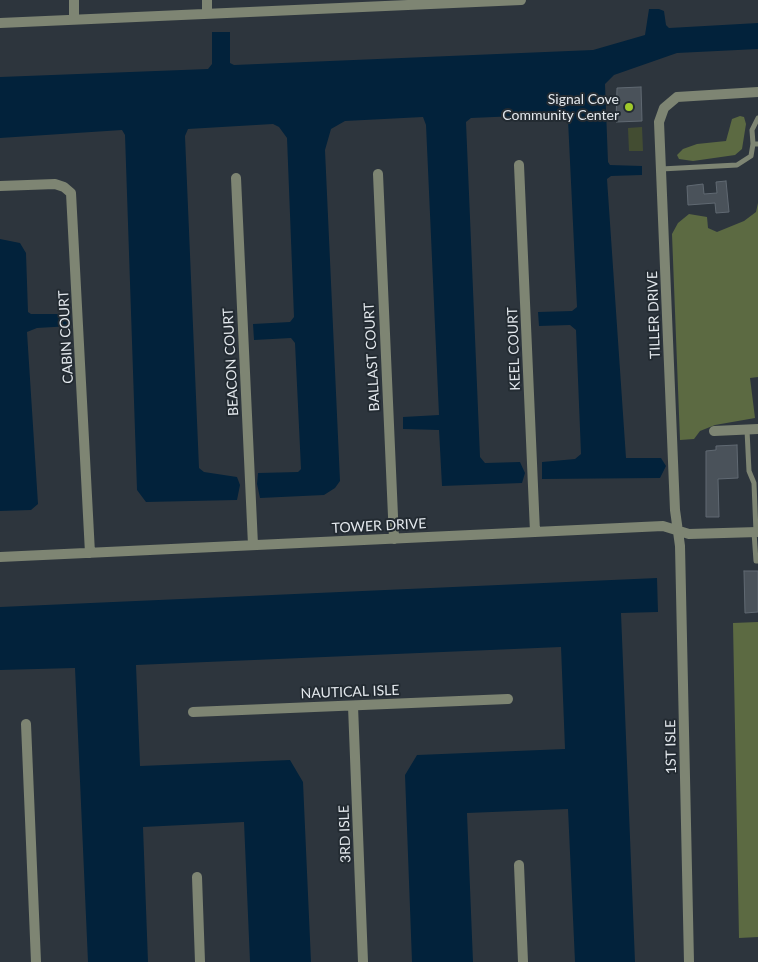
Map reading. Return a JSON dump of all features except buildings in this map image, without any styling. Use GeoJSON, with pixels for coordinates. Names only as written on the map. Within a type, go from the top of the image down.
{"type":"FeatureCollection","features":[{"type":"Feature","properties":{"kind":"street"},"geometry":{"type":"LineString","coordinates":[[74,0],[74,20]]}},
{"type":"Feature","properties":{"kind":"street"},"geometry":{"type":"LineString","coordinates":[[207,0],[207,14]]}},
{"type":"Feature","properties":{"kind":"street"},"geometry":{"type":"LineString","coordinates":[[0,23],[207,14],[343,4],[521,0]]}},
{"type":"Feature","properties":{"kind":"street","name":"TILLER DRIVE"},"geometry":{"type":"LineString","coordinates":[[678,531],[675,510],[659,122],[664,108],[670,101],[678,97],[758,92]]}},
{"type":"Feature","properties":{"kind":"street","name":"KEEL COURT"},"geometry":{"type":"LineString","coordinates":[[520,164],[535,532]]}},
{"type":"Feature","properties":{"kind":"street","name":"BALLAST COURT"},"geometry":{"type":"LineString","coordinates":[[378,174],[394,539]]}},
{"type":"Feature","properties":{"kind":"street","name":"BEACON COURT"},"geometry":{"type":"LineString","coordinates":[[236,178],[253,545]]}},
{"type":"Feature","properties":{"kind":"street","name":"CABIN COURT"},"geometry":{"type":"LineString","coordinates":[[0,186],[55,184],[71,193],[90,552]]}},
{"type":"Feature","properties":{"kind":"street"},"geometry":{"type":"LineString","coordinates":[[714,431],[758,430]]}},
{"type":"Feature","properties":{"kind":"street","name":"TOWER DRIVE"},"geometry":{"type":"LineString","coordinates":[[0,557],[663,526],[690,534],[756,532]]}},
{"type":"Feature","properties":{"kind":"street","name":"1ST ISLE"},"geometry":{"type":"LineString","coordinates":[[678,531],[680,546],[689,962]]}},
{"type":"Feature","properties":{"kind":"street","name":"NAUTICAL ISLE"},"geometry":{"type":"LineString","coordinates":[[193,712],[508,699]]}},
{"type":"Feature","properties":{"kind":"street","name":"3RD ISLE"},"geometry":{"type":"LineString","coordinates":[[353,706],[363,962]]}},
{"type":"Feature","properties":{"kind":"street"},"geometry":{"type":"LineString","coordinates":[[26,724],[36,962]]}},
{"type":"Feature","properties":{"kind":"street"},"geometry":{"type":"LineString","coordinates":[[520,865],[524,962]]}},
{"type":"Feature","properties":{"kind":"street"},"geometry":{"type":"LineString","coordinates":[[197,877],[200,962]]}},
{"type":"Feature","properties":{"kind":"lane"},"geometry":{"type":"LineString","coordinates":[[661,170],[737,165],[750,156],[756,144],[752,130],[758,118]]}},
{"type":"Feature","properties":{"kind":"lane"},"geometry":{"type":"LineString","coordinates":[[746,430],[748,471],[754,483],[756,561],[758,561]]}},
{"type":"Feature","properties":{"kind":"green space"},"geometry":{"type":"Polygon","coordinates":[[[740,116],[744,117],[746,124],[742,149],[735,155],[693,161],[679,159],[677,155],[683,149],[697,144],[726,141],[732,119],[740,116]]]}},
{"type":"Feature","properties":{"kind":"green space"},"geometry":{"type":"Polygon","coordinates":[[[642,127],[643,151],[629,151],[628,128],[642,127]]]}},
{"type":"Feature","properties":{"kind":"green space"},"geometry":{"type":"Polygon","coordinates":[[[758,203],[758,377],[750,378],[755,418],[715,425],[700,431],[694,439],[680,440],[672,234],[678,223],[689,214],[707,217],[708,228],[717,232],[744,221],[756,212],[758,203]]]}},
{"type":"Feature","properties":{"kind":"green space"},"geometry":{"type":"Polygon","coordinates":[[[758,622],[758,937],[739,938],[733,623],[758,622]]]}},
{"type":"Feature","properties":{"kind":"water"},"geometry":{"type":"Polygon","coordinates":[[[649,9],[664,11],[666,25],[669,28],[758,23],[758,49],[677,53],[614,75],[605,84],[608,162],[610,165],[642,166],[642,175],[611,176],[607,179],[626,458],[661,458],[666,466],[660,478],[542,479],[542,462],[575,459],[581,454],[576,330],[570,325],[539,326],[538,312],[572,311],[577,307],[568,120],[564,114],[471,118],[466,122],[480,457],[485,463],[520,462],[525,473],[522,483],[442,486],[439,430],[403,429],[403,417],[439,415],[426,125],[423,117],[345,121],[331,129],[325,150],[340,481],[335,488],[324,495],[260,498],[257,484],[258,473],[298,472],[301,469],[295,343],[291,338],[254,340],[253,324],[290,322],[294,317],[287,138],[279,127],[273,124],[188,129],[185,136],[199,468],[204,472],[237,477],[240,485],[237,500],[146,502],[137,490],[125,135],[122,130],[0,138],[0,77],[208,69],[212,64],[212,32],[230,32],[230,63],[234,65],[593,50],[645,35],[649,9]]]}},
{"type":"Feature","properties":{"kind":"water"},"geometry":{"type":"Polygon","coordinates":[[[0,239],[20,243],[26,253],[28,312],[31,314],[70,314],[71,326],[37,328],[27,332],[38,504],[31,510],[0,511],[0,239]]]}},
{"type":"Feature","properties":{"kind":"water"},"geometry":{"type":"Polygon","coordinates":[[[657,578],[658,612],[621,613],[635,962],[575,962],[568,809],[467,813],[473,962],[412,962],[405,775],[417,755],[565,749],[561,647],[136,665],[140,766],[290,760],[303,782],[311,962],[250,962],[244,822],[143,827],[148,962],[88,962],[75,668],[0,670],[0,607],[657,578]]]}},
{"type":"Feature","properties":{"kind":"place","name":"Signal Cove Community Center"},"geometry":{"type":"Point","coordinates":[629,107]}}]}
